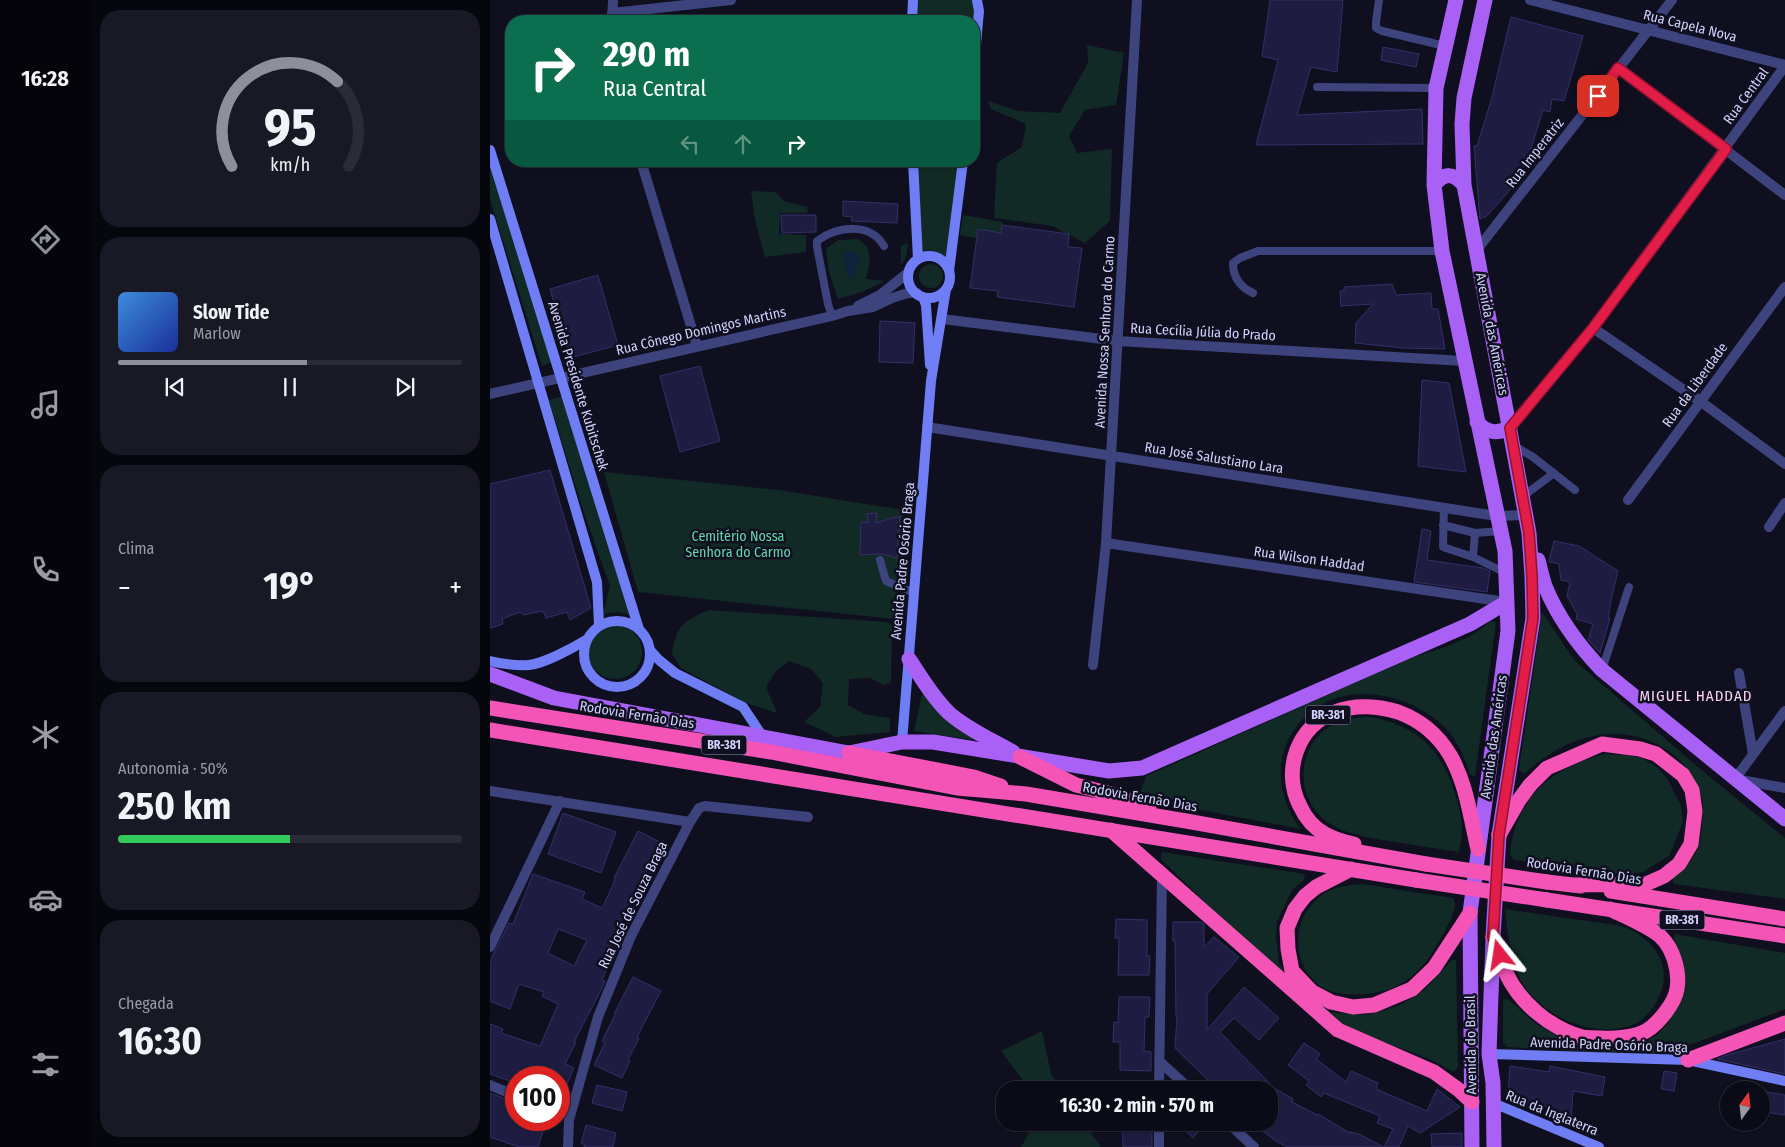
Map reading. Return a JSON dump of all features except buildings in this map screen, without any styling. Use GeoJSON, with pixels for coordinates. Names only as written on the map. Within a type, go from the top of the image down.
{"type":"FeatureCollection","features":[{"type":"Feature","properties":{"kind":"highway","name":"BR-381"},"geometry":{"type":"LineString","coordinates":[[1420,863],[1340,840],[1324,833],[1312,824],[1303,812],[1296,799],[1292,784],[1295,754],[1301,740],[1310,728],[1322,719],[1335,712],[1349,708],[1369,706],[1407,715],[1424,725],[1438,738],[1450,754],[1461,777],[1469,802],[1478,849]]}},
{"type":"Feature","properties":{"kind":"highway","name":"Rodovia Fernão Dias"},"geometry":{"type":"LineString","coordinates":[[490,708],[771,752],[957,788],[1026,794],[1420,863],[1785,919]]}},
{"type":"Feature","properties":{"kind":"highway","name":"BR-381"},"geometry":{"type":"LineString","coordinates":[[490,730],[1416,880],[1785,936]]}},
{"type":"Feature","properties":{"kind":"highway"},"geometry":{"type":"LineString","coordinates":[[490,738],[511,734]]}},
{"type":"Feature","properties":{"kind":"highway"},"geometry":{"type":"LineString","coordinates":[[1499,835],[1519,800],[1530,785],[1547,768],[1602,744],[1640,749],[1656,754],[1683,775],[1692,790],[1696,811],[1691,844],[1679,864],[1664,876],[1646,884],[1572,885]]}},
{"type":"Feature","properties":{"kind":"highway"},"geometry":{"type":"LineString","coordinates":[[849,753],[974,777],[1026,794]]}},
{"type":"Feature","properties":{"kind":"highway"},"geometry":{"type":"LineString","coordinates":[[1020,757],[1076,785],[1111,794],[1186,821]]}},
{"type":"Feature","properties":{"kind":"highway"},"geometry":{"type":"LineString","coordinates":[[1111,830],[1338,1030],[1434,1072],[1472,1102]]}},
{"type":"Feature","properties":{"kind":"highway"},"geometry":{"type":"LineString","coordinates":[[1352,869],[1316,887],[1305,896],[1295,909],[1287,928],[1292,971],[1312,992],[1331,1002],[1353,1007],[1374,1005],[1412,989],[1434,968],[1470,913]]}},
{"type":"Feature","properties":{"kind":"highway","name":"BR-381"},"geometry":{"type":"LineString","coordinates":[[1666,900],[1785,912]]}},
{"type":"Feature","properties":{"kind":"highway"},"geometry":{"type":"LineString","coordinates":[[1493,937],[1506,974],[1518,993],[1537,1013],[1560,1028],[1583,1037],[1609,1039],[1646,1032],[1668,1010],[1677,990],[1676,967],[1671,950],[1660,936],[1610,909]]}},
{"type":"Feature","properties":{"kind":"highway"},"geometry":{"type":"LineString","coordinates":[[1688,1060],[1785,1023]]}},
{"type":"Feature","properties":{"kind":"main road","name":"Avenida das Américas"},"geometry":{"type":"LineString","coordinates":[[1456,0],[1436,88],[1434,185],[1442,251],[1505,551],[1508,631],[1470,913]]}},
{"type":"Feature","properties":{"kind":"main road","name":"Avenida das Américas"},"geometry":{"type":"LineString","coordinates":[[1485,0],[1464,98],[1462,124],[1464,185],[1529,533],[1533,618],[1499,835],[1493,937]]}},
{"type":"Feature","properties":{"kind":"main road"},"geometry":{"type":"LineString","coordinates":[[1434,185],[1440,178],[1448,175],[1458,178],[1464,185]]}},
{"type":"Feature","properties":{"kind":"main road"},"geometry":{"type":"LineString","coordinates":[[1477,422],[1484,430],[1492,432],[1501,432],[1510,428]]}},
{"type":"Feature","properties":{"kind":"main road"},"geometry":{"type":"LineString","coordinates":[[1529,533],[1545,585],[1554,604],[1580,646],[1602,670],[1785,819]]}},
{"type":"Feature","properties":{"kind":"main road"},"geometry":{"type":"LineString","coordinates":[[490,674],[554,698],[849,753],[902,742],[933,742],[1109,771],[1142,768],[1470,624],[1507,602]]}},
{"type":"Feature","properties":{"kind":"main road"},"geometry":{"type":"LineString","coordinates":[[908,659],[938,702],[948,712],[960,722],[1020,757]]}},
{"type":"Feature","properties":{"kind":"main road","name":"Avenida do Brasil"},"geometry":{"type":"LineString","coordinates":[[1470,913],[1472,1147]]}},
{"type":"Feature","properties":{"kind":"main road","name":"Avenida do Brasil"},"geometry":{"type":"LineString","coordinates":[[1493,937],[1490,1054],[1494,1104],[1494,1147]]}},
{"type":"Feature","properties":{"kind":"street"},"geometry":{"type":"LineString","coordinates":[[612,15],[613,0]]}},
{"type":"Feature","properties":{"kind":"street"},"geometry":{"type":"LineString","coordinates":[[626,15],[731,0]]}},
{"type":"Feature","properties":{"kind":"street"},"geometry":{"type":"LineString","coordinates":[[912,15],[913,0]]}},
{"type":"Feature","properties":{"kind":"street"},"geometry":{"type":"LineString","coordinates":[[977,0],[979,15]]}},
{"type":"Feature","properties":{"kind":"street","name":"Avenida Nossa Senhora do Carmo"},"geometry":{"type":"LineString","coordinates":[[1093,665],[1106,543],[1136,0]]}},
{"type":"Feature","properties":{"kind":"street","name":"Rua Capela Nova"},"geometry":{"type":"LineString","coordinates":[[1530,0],[1785,65]]}},
{"type":"Feature","properties":{"kind":"street","name":"Rua Imperatriz"},"geometry":{"type":"LineString","coordinates":[[1476,252],[1672,0]]}},
{"type":"Feature","properties":{"kind":"street","name":"Rua Central"},"geometry":{"type":"LineString","coordinates":[[1510,428],[1593,328],[1726,149],[1785,65]]}},
{"type":"Feature","properties":{"kind":"street"},"geometry":{"type":"LineString","coordinates":[[1618,68],[1785,195]]}},
{"type":"Feature","properties":{"kind":"street","name":"Avenida Presidente Kubitschek"},"geometry":{"type":"LineString","coordinates":[[490,150],[640,629]]}},
{"type":"Feature","properties":{"kind":"street"},"geometry":{"type":"LineString","coordinates":[[643,167],[697,346]]}},
{"type":"Feature","properties":{"kind":"street"},"geometry":{"type":"LineString","coordinates":[[913,167],[918,259]]}},
{"type":"Feature","properties":{"kind":"street"},"geometry":{"type":"LineString","coordinates":[[909,272],[910,284],[920,295],[937,296],[946,289],[949,283],[961,167]]}},
{"type":"Feature","properties":{"kind":"street"},"geometry":{"type":"LineString","coordinates":[[490,219],[597,582],[599,625]]}},
{"type":"Feature","properties":{"kind":"street"},"geometry":{"type":"LineString","coordinates":[[848,310],[880,295],[909,272],[918,259],[928,256],[939,258],[949,271]]}},
{"type":"Feature","properties":{"kind":"street","name":"Rua da Liberdade"},"geometry":{"type":"LineString","coordinates":[[1628,500],[1785,286]]}},
{"type":"Feature","properties":{"kind":"street","name":"Avenida Padre Osório Braga"},"geometry":{"type":"LineString","coordinates":[[902,742],[931,381],[946,289]]}},
{"type":"Feature","properties":{"kind":"street","name":"Rua Cônego Domingos Martins"},"geometry":{"type":"LineString","coordinates":[[490,394],[832,316],[848,310],[873,307],[908,293],[920,295]]}},
{"type":"Feature","properties":{"kind":"street","name":"Avenida Padre Osório Braga"},"geometry":{"type":"LineString","coordinates":[[920,295],[926,305],[931,381]]}},
{"type":"Feature","properties":{"kind":"street","name":"Rua Cecília Júlia do Prado"},"geometry":{"type":"LineString","coordinates":[[942,319],[1118,341],[1464,361]]}},
{"type":"Feature","properties":{"kind":"street"},"geometry":{"type":"LineString","coordinates":[[1593,328],[1700,400],[1785,464]]}},
{"type":"Feature","properties":{"kind":"street","name":"Rua José Salustiano Lara"},"geometry":{"type":"LineString","coordinates":[[927,427],[1497,516],[1525,516]]}},
{"type":"Feature","properties":{"kind":"street"},"geometry":{"type":"LineString","coordinates":[[1769,527],[1785,503]]}},
{"type":"Feature","properties":{"kind":"street","name":"Rua Wilson Haddad"},"geometry":{"type":"LineString","coordinates":[[1106,543],[1507,602]]}},
{"type":"Feature","properties":{"kind":"street"},"geometry":{"type":"LineString","coordinates":[[609,621],[620,621],[640,629],[646,638],[650,650],[650,662],[638,680],[628,686],[617,688],[606,686],[588,672],[584,662],[583,651],[586,640],[599,625],[609,621]]}},
{"type":"Feature","properties":{"kind":"street"},"geometry":{"type":"LineString","coordinates":[[490,661],[505,665],[530,665],[574,647],[586,640]]}},
{"type":"Feature","properties":{"kind":"street"},"geometry":{"type":"LineString","coordinates":[[650,650],[675,673],[743,707],[763,737]]}},
{"type":"Feature","properties":{"kind":"street"},"geometry":{"type":"LineString","coordinates":[[1739,673],[1753,754]]}},
{"type":"Feature","properties":{"kind":"street"},"geometry":{"type":"LineString","coordinates":[[1785,711],[1734,779],[1785,788]]}},
{"type":"Feature","properties":{"kind":"street"},"geometry":{"type":"LineString","coordinates":[[490,790],[690,822]]}},
{"type":"Feature","properties":{"kind":"street"},"geometry":{"type":"LineString","coordinates":[[490,947],[560,801]]}},
{"type":"Feature","properties":{"kind":"street","name":"Rua José de Souza Braga"},"geometry":{"type":"LineString","coordinates":[[570,1116],[598,1017],[631,936],[699,808],[705,806],[808,817]]}},
{"type":"Feature","properties":{"kind":"street"},"geometry":{"type":"LineString","coordinates":[[1159,1081],[1162,875]]}},
{"type":"Feature","properties":{"kind":"street","name":"Avenida Padre Osório Braga"},"geometry":{"type":"LineString","coordinates":[[1490,1054],[1688,1060],[1785,1081]]}},
{"type":"Feature","properties":{"kind":"street"},"geometry":{"type":"LineString","coordinates":[[1159,1061],[1182,1081]]}},
{"type":"Feature","properties":{"kind":"street"},"geometry":{"type":"LineString","coordinates":[[490,1085],[505,1091]]}},
{"type":"Feature","properties":{"kind":"street","name":"Rua da Inglaterra"},"geometry":{"type":"LineString","coordinates":[[1494,1104],[1600,1147]]}},
{"type":"Feature","properties":{"kind":"street","name":"Rua José de Souza Braga"},"geometry":{"type":"LineString","coordinates":[[568,1147],[569,1131]]}},
{"type":"Feature","properties":{"kind":"street"},"geometry":{"type":"LineString","coordinates":[[1159,1131],[1159,1147]]}},
{"type":"Feature","properties":{"kind":"street"},"geometry":{"type":"LineString","coordinates":[[1237,1131],[1254,1147]]}},
{"type":"Feature","properties":{"kind":"lane"},"geometry":{"type":"LineString","coordinates":[[1379,0],[1376,28],[1445,46]]}},
{"type":"Feature","properties":{"kind":"lane"},"geometry":{"type":"LineString","coordinates":[[1317,87],[1436,88]]}},
{"type":"Feature","properties":{"kind":"lane"},"geometry":{"type":"LineString","coordinates":[[832,316],[816,247],[817,241],[824,236],[845,228],[870,232],[879,238],[884,246]]}},
{"type":"Feature","properties":{"kind":"lane"},"geometry":{"type":"LineString","coordinates":[[1253,293],[1243,288],[1233,274],[1233,263],[1258,251],[1442,251]]}},
{"type":"Feature","properties":{"kind":"lane"},"geometry":{"type":"LineString","coordinates":[[1513,445],[1533,457],[1575,490]]}},
{"type":"Feature","properties":{"kind":"lane"},"geometry":{"type":"LineString","coordinates":[[1522,497],[1554,473]]}},
{"type":"Feature","properties":{"kind":"lane"},"geometry":{"type":"LineString","coordinates":[[1444,508],[1443,547],[1473,557],[1506,574]]}},
{"type":"Feature","properties":{"kind":"lane"},"geometry":{"type":"LineString","coordinates":[[1443,526],[1475,533],[1501,531]]}},
{"type":"Feature","properties":{"kind":"lane"},"geometry":{"type":"LineString","coordinates":[[1473,557],[1475,533]]}},
{"type":"Feature","properties":{"kind":"lane"},"geometry":{"type":"LineString","coordinates":[[880,560],[886,581],[914,593]]}},
{"type":"Feature","properties":{"kind":"lane"},"geometry":{"type":"LineString","coordinates":[[1602,670],[1629,587]]}},
{"type":"Feature","properties":{"kind":"green space"},"geometry":{"type":"Polygon","coordinates":[[[914,0],[975,0],[974,15],[913,15],[914,0]]]}},
{"type":"Feature","properties":{"kind":"green space"},"geometry":{"type":"Polygon","coordinates":[[[1087,45],[1124,53],[1116,105],[1085,110],[1069,136],[1077,153],[1112,149],[1110,221],[1085,243],[1052,226],[994,218],[997,163],[1022,147],[1026,124],[991,109],[988,101],[1018,111],[1060,113],[1088,63],[1087,45]]]}},
{"type":"Feature","properties":{"kind":"green space"},"geometry":{"type":"Polygon","coordinates":[[[490,155],[558,360],[542,366],[490,199],[490,155]]]}},
{"type":"Feature","properties":{"kind":"green space"},"geometry":{"type":"Polygon","coordinates":[[[915,167],[959,167],[947,259],[928,250],[920,251],[915,167]]]}},
{"type":"Feature","properties":{"kind":"green space"},"geometry":{"type":"Polygon","coordinates":[[[751,191],[776,192],[784,201],[807,207],[808,213],[780,213],[779,234],[806,235],[806,252],[765,257],[755,220],[751,191]]]}},
{"type":"Feature","properties":{"kind":"green space"},"geometry":{"type":"Polygon","coordinates":[[[963,215],[1003,222],[1001,233],[978,230],[976,238],[960,235],[963,215]]]}},
{"type":"Feature","properties":{"kind":"green space"},"geometry":{"type":"Polygon","coordinates":[[[858,239],[868,248],[870,262],[866,279],[885,281],[862,292],[838,299],[829,272],[826,249],[838,240],[858,239]]]}},
{"type":"Feature","properties":{"kind":"green space"},"geometry":{"type":"Polygon","coordinates":[[[908,244],[906,257],[901,265],[901,245],[908,244]]]}},
{"type":"Feature","properties":{"kind":"green space"},"geometry":{"type":"Polygon","coordinates":[[[931,264],[936,265],[942,271],[942,281],[936,287],[931,288],[926,287],[920,281],[919,276],[920,271],[926,265],[931,264]]]}},
{"type":"Feature","properties":{"kind":"green space"},"geometry":{"type":"Polygon","coordinates":[[[571,394],[633,615],[618,612],[603,614],[610,586],[584,513],[549,400],[571,394]]]}},
{"type":"Feature","properties":{"kind":"green space","name":"Cemitério Nossa Senhora do Carmo"},"geometry":{"type":"Polygon","coordinates":[[[604,472],[779,490],[903,510],[894,619],[638,592],[604,472]]]}},
{"type":"Feature","properties":{"kind":"green space"},"geometry":{"type":"Polygon","coordinates":[[[709,610],[887,622],[892,625],[891,683],[884,685],[870,678],[849,679],[848,705],[864,714],[890,718],[890,732],[836,737],[804,722],[820,707],[823,683],[811,669],[789,661],[776,671],[766,687],[777,713],[744,702],[681,668],[672,654],[676,636],[687,621],[709,610]]]}},
{"type":"Feature","properties":{"kind":"green space"},"geometry":{"type":"Polygon","coordinates":[[[1542,612],[1574,660],[1699,768],[1785,838],[1785,899],[1674,884],[1672,878],[1689,863],[1700,841],[1703,803],[1691,775],[1681,762],[1669,751],[1654,743],[1639,737],[1622,734],[1589,737],[1554,751],[1524,774],[1519,770],[1542,612]]]}},
{"type":"Feature","properties":{"kind":"green space"},"geometry":{"type":"Polygon","coordinates":[[[1490,621],[1496,622],[1475,776],[1470,775],[1464,757],[1455,741],[1437,720],[1408,703],[1376,695],[1359,694],[1329,701],[1311,712],[1298,725],[1288,740],[1282,758],[1283,794],[1290,812],[1301,829],[1138,798],[1146,776],[1411,658],[1463,640],[1490,621]]]}},
{"type":"Feature","properties":{"kind":"green space"},"geometry":{"type":"Polygon","coordinates":[[[610,625],[620,625],[634,633],[640,642],[642,652],[640,662],[634,671],[620,679],[610,679],[600,674],[593,667],[588,657],[588,647],[593,637],[600,630],[610,625]]]}},
{"type":"Feature","properties":{"kind":"green space"},"geometry":{"type":"Polygon","coordinates":[[[923,690],[980,741],[914,731],[923,690]]]}},
{"type":"Feature","properties":{"kind":"green space"},"geometry":{"type":"Polygon","coordinates":[[[1369,717],[1385,720],[1412,732],[1433,750],[1441,762],[1448,775],[1461,815],[1462,832],[1459,852],[1353,834],[1329,823],[1318,814],[1310,802],[1305,789],[1304,775],[1305,762],[1310,748],[1318,737],[1338,722],[1353,718],[1369,717]]]}},
{"type":"Feature","properties":{"kind":"green space"},"geometry":{"type":"Polygon","coordinates":[[[1606,754],[1642,758],[1658,768],[1668,780],[1681,806],[1683,822],[1669,856],[1643,872],[1625,875],[1514,860],[1510,855],[1513,835],[1528,801],[1553,776],[1569,767],[1606,754]]]}},
{"type":"Feature","properties":{"kind":"green space"},"geometry":{"type":"Polygon","coordinates":[[[1162,852],[1305,874],[1304,880],[1292,890],[1277,922],[1276,937],[1279,964],[1290,980],[1331,1012],[1364,1015],[1402,1004],[1425,989],[1452,960],[1456,960],[1458,1067],[1453,1072],[1425,1057],[1352,1030],[1325,1013],[1279,974],[1182,880],[1161,859],[1162,852]]]}},
{"type":"Feature","properties":{"kind":"green space"},"geometry":{"type":"Polygon","coordinates":[[[1362,884],[1453,898],[1454,910],[1446,929],[1428,959],[1414,974],[1402,983],[1390,989],[1372,993],[1350,994],[1330,991],[1321,987],[1306,971],[1298,947],[1301,923],[1315,901],[1325,893],[1338,887],[1362,884]]]}},
{"type":"Feature","properties":{"kind":"green space"},"geometry":{"type":"Polygon","coordinates":[[[1505,909],[1610,924],[1632,930],[1655,949],[1663,967],[1663,986],[1654,1006],[1638,1023],[1619,1028],[1586,1027],[1554,1014],[1529,992],[1516,971],[1511,954],[1505,909]]]}},
{"type":"Feature","properties":{"kind":"green space"},"geometry":{"type":"Polygon","coordinates":[[[1674,934],[1785,953],[1785,1009],[1698,1042],[1649,1056],[1507,1047],[1503,1042],[1503,999],[1508,999],[1536,1024],[1568,1042],[1599,1048],[1623,1048],[1640,1045],[1657,1035],[1668,1023],[1684,989],[1684,965],[1675,945],[1674,934]]]}},
{"type":"Feature","properties":{"kind":"green space"},"geometry":{"type":"Polygon","coordinates":[[[1042,1031],[1051,1074],[1056,1081],[1023,1081],[1001,1051],[1042,1031]]]}},
{"type":"Feature","properties":{"kind":"green space"},"geometry":{"type":"Polygon","coordinates":[[[1030,1131],[1090,1131],[1101,1147],[1021,1147],[1030,1131]]]}},
{"type":"Feature","properties":{"kind":"water"},"geometry":{"type":"Polygon","coordinates":[[[849,250],[856,252],[860,262],[852,278],[847,275],[842,255],[849,250]]]}},
{"type":"Feature","properties":{"kind":"district","name":"MIGUEL HADDAD"},"geometry":{"type":"Point","coordinates":[1696,696]}},
{"type":"Feature","properties":{"kind":"route"},"geometry":{"type":"LineString","coordinates":[[1500,955],[1493,937],[1499,835],[1533,618],[1529,533],[1510,428],[1593,328],[1726,149],[1618,68],[1598,96]]}}]}
